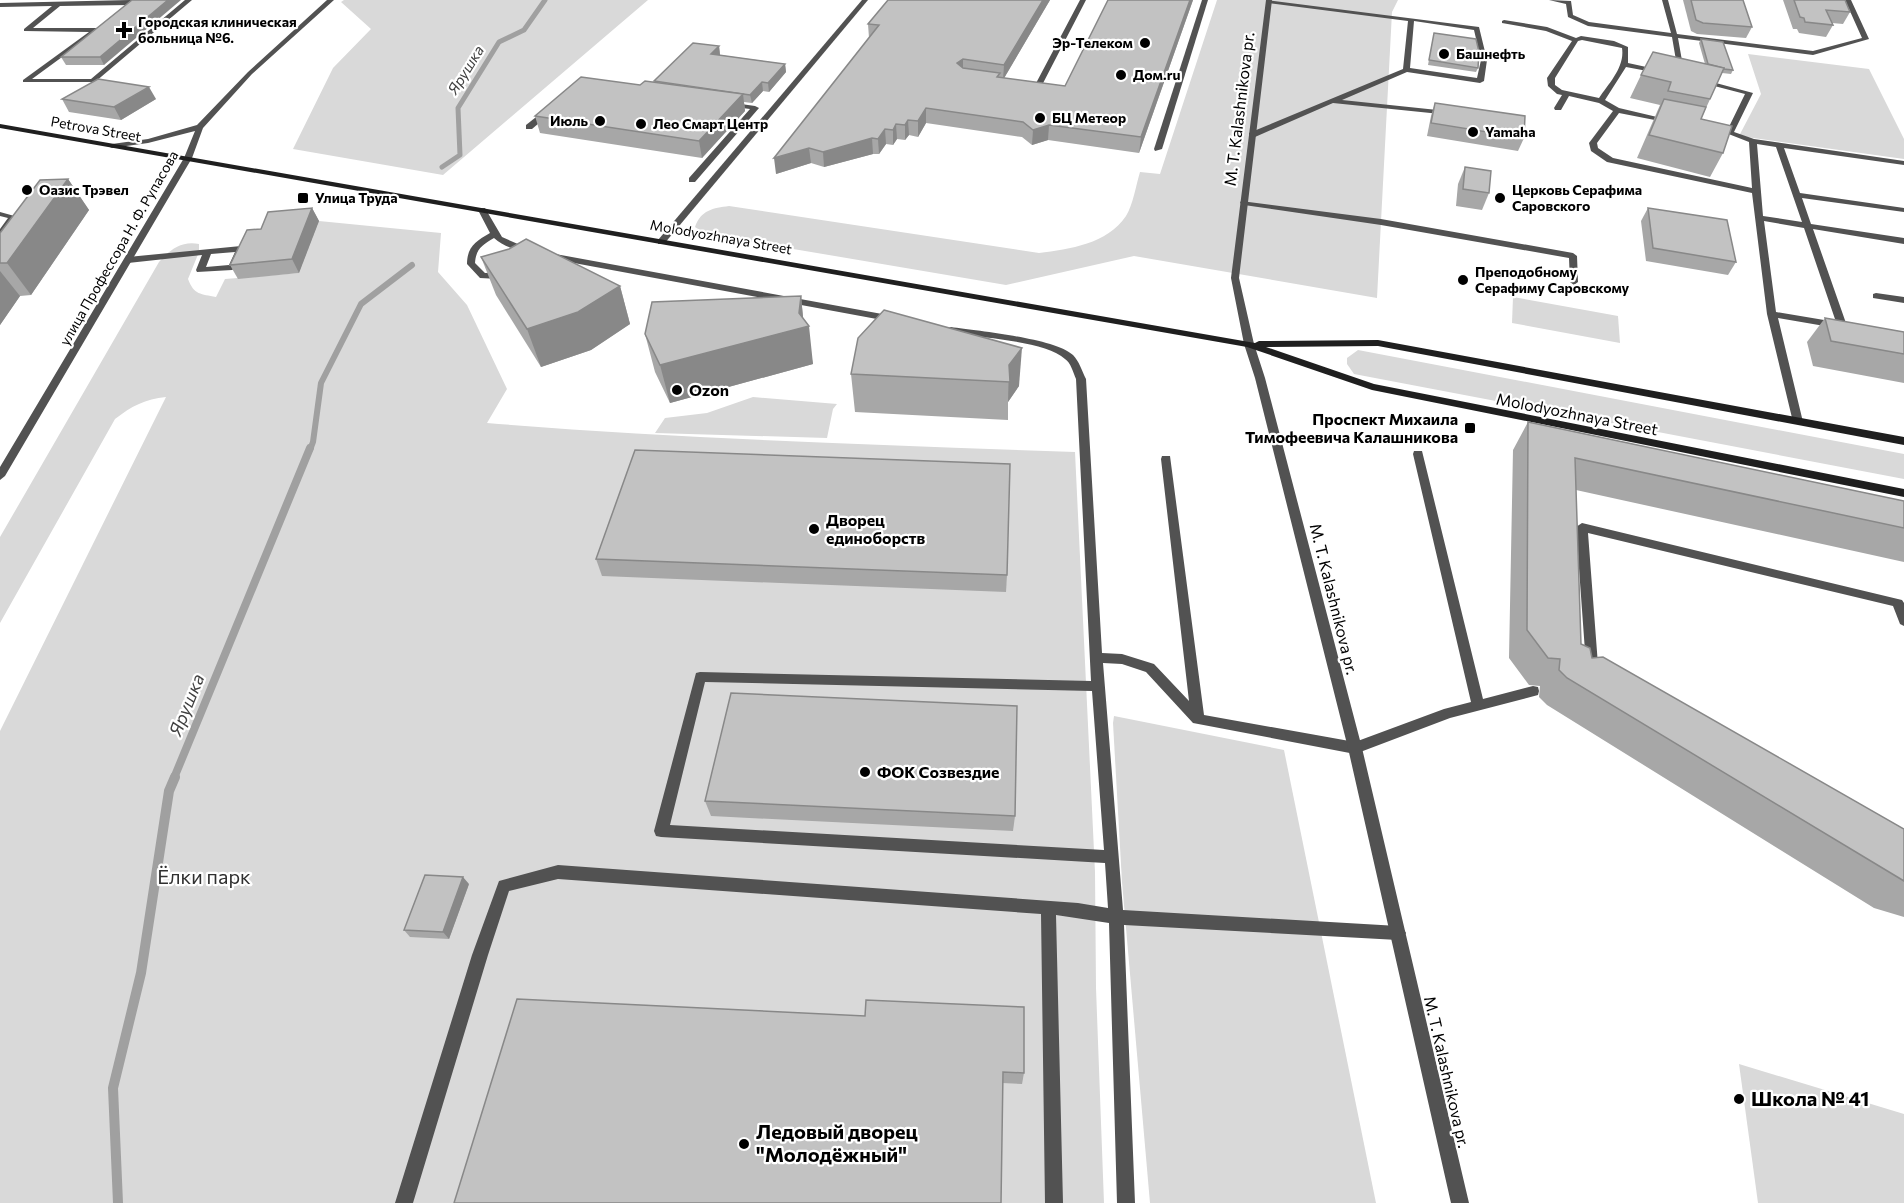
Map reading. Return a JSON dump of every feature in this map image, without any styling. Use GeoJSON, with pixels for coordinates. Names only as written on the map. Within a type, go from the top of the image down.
{"type":"FeatureCollection","features":[{"type":"Feature","properties":{"kind":"main road","name":"Petrova Street"},"geometry":{"type":"LineString","coordinates":[[0,126],[188,158]]}},
{"type":"Feature","properties":{"kind":"main road","name":"Molodyozhnaya Street"},"geometry":{"type":"LineString","coordinates":[[188,158],[1249,344],[1372,387],[1904,493]]}},
{"type":"Feature","properties":{"kind":"main road","name":"Molodyozhnaya Street"},"geometry":{"type":"LineString","coordinates":[[1249,344],[1378,343],[1904,441]]}},
{"type":"Feature","properties":{"kind":"street"},"geometry":{"type":"LineString","coordinates":[[0,5],[130,3],[134,0]]}},
{"type":"Feature","properties":{"kind":"street"},"geometry":{"type":"LineString","coordinates":[[59,4],[26,30],[96,30],[25,81],[93,81],[189,0]]}},
{"type":"Feature","properties":{"kind":"street","name":"улица Профессора Н. Ф. Рупасова"},"geometry":{"type":"LineString","coordinates":[[0,476],[188,158],[200,127],[250,73],[331,0]]}},
{"type":"Feature","properties":{"kind":"street"},"geometry":{"type":"LineString","coordinates":[[661,242],[865,0]]}},
{"type":"Feature","properties":{"kind":"street"},"geometry":{"type":"LineString","coordinates":[[1015,86],[1036,89],[1083,0]]}},
{"type":"Feature","properties":{"kind":"street"},"geometry":{"type":"LineString","coordinates":[[1158,149],[1205,0]]}},
{"type":"Feature","properties":{"kind":"street"},"geometry":{"type":"LineString","coordinates":[[1552,0],[1569,1],[1570,16],[1577,21],[1814,53],[1866,39],[1849,1],[1838,1]]}},
{"type":"Feature","properties":{"kind":"street"},"geometry":{"type":"LineString","coordinates":[[1665,0],[1675,36],[1682,77]]}},
{"type":"Feature","properties":{"kind":"street"},"geometry":{"type":"LineString","coordinates":[[1252,135],[1407,70],[1480,81],[1484,60],[1477,28],[1269,1]]}},
{"type":"Feature","properties":{"kind":"street","name":"M. T. Kalashnikova pr."},"geometry":{"type":"LineString","coordinates":[[1269,1],[1235,278],[1249,344],[1260,378],[1354,748],[1460,1203]]}},
{"type":"Feature","properties":{"kind":"street"},"geometry":{"type":"LineString","coordinates":[[1407,70],[1411,19]]}},
{"type":"Feature","properties":{"kind":"street"},"geometry":{"type":"LineString","coordinates":[[1504,22],[1547,29],[1576,40],[1590,39],[1625,47],[1627,54],[1623,64],[1601,101]]}},
{"type":"Feature","properties":{"kind":"street"},"geometry":{"type":"LineString","coordinates":[[1576,40],[1551,78],[1552,86],[1567,93],[1601,101],[1617,110],[1673,122]]}},
{"type":"Feature","properties":{"kind":"street"},"geometry":{"type":"LineString","coordinates":[[1623,64],[1749,93],[1730,133]]}},
{"type":"Feature","properties":{"kind":"street"},"geometry":{"type":"LineString","coordinates":[[1558,108],[1567,93]]}},
{"type":"Feature","properties":{"kind":"street"},"geometry":{"type":"LineString","coordinates":[[1331,101],[1454,114]]}},
{"type":"Feature","properties":{"kind":"street"},"geometry":{"type":"LineString","coordinates":[[692,180],[755,108],[721,103]]}},
{"type":"Feature","properties":{"kind":"street"},"geometry":{"type":"LineString","coordinates":[[529,127],[555,105]]}},
{"type":"Feature","properties":{"kind":"street"},"geometry":{"type":"LineString","coordinates":[[1617,110],[1593,143],[1594,149],[1599,154],[1610,160],[1756,190]]}},
{"type":"Feature","properties":{"kind":"street"},"geometry":{"type":"LineString","coordinates":[[112,146],[159,138],[200,127]]}},
{"type":"Feature","properties":{"kind":"street"},"geometry":{"type":"LineString","coordinates":[[1718,131],[1780,146],[1904,163]]}},
{"type":"Feature","properties":{"kind":"street"},"geometry":{"type":"LineString","coordinates":[[1753,141],[1756,190],[1772,314],[1798,422]]}},
{"type":"Feature","properties":{"kind":"street"},"geometry":{"type":"LineString","coordinates":[[1780,146],[1842,326]]}},
{"type":"Feature","properties":{"kind":"street"},"geometry":{"type":"LineString","coordinates":[[1797,195],[1904,210]]}},
{"type":"Feature","properties":{"kind":"street"},"geometry":{"type":"LineString","coordinates":[[1244,203],[1381,222],[1573,256],[1574,282]]}},
{"type":"Feature","properties":{"kind":"street"},"geometry":{"type":"LineString","coordinates":[[482,210],[494,234],[502,243],[533,252],[906,321]]}},
{"type":"Feature","properties":{"kind":"street"},"geometry":{"type":"LineString","coordinates":[[0,214],[14,217],[0,234]]}},
{"type":"Feature","properties":{"kind":"street"},"geometry":{"type":"LineString","coordinates":[[1760,218],[1904,241]]}},
{"type":"Feature","properties":{"kind":"street"},"geometry":{"type":"LineString","coordinates":[[494,234],[475,245],[471,254],[471,264],[483,276],[500,276],[533,252]]}},
{"type":"Feature","properties":{"kind":"street"},"geometry":{"type":"LineString","coordinates":[[128,260],[208,252]]}},
{"type":"Feature","properties":{"kind":"street"},"geometry":{"type":"LineString","coordinates":[[1876,296],[1904,300]]}},
{"type":"Feature","properties":{"kind":"street"},"geometry":{"type":"LineString","coordinates":[[1772,314],[1852,328]]}},
{"type":"Feature","properties":{"kind":"street"},"geometry":{"type":"LineString","coordinates":[[942,328],[1048,348],[1068,355],[1082,379],[1098,686],[1116,917],[1126,1203]]}},
{"type":"Feature","properties":{"kind":"street"},"geometry":{"type":"LineString","coordinates":[[1418,454],[1478,705]]}},
{"type":"Feature","properties":{"kind":"street"},"geometry":{"type":"LineString","coordinates":[[1166,459],[1198,719]]}},
{"type":"Feature","properties":{"kind":"street"},"geometry":{"type":"LineString","coordinates":[[1592,673],[1582,527],[1898,603],[1904,621]]}},
{"type":"Feature","properties":{"kind":"street"},"geometry":{"type":"LineString","coordinates":[[1097,658],[1122,659],[1149,668],[1198,719],[1354,748],[1449,713],[1533,691]]}},
{"type":"Feature","properties":{"kind":"street"},"geometry":{"type":"LineString","coordinates":[[1098,686],[700,677],[662,831],[1110,857]]}},
{"type":"Feature","properties":{"kind":"street"},"geometry":{"type":"LineString","coordinates":[[404,1203],[480,955],[504,886],[558,872],[1048,908],[1096,912],[1116,917],[1398,933]]}},
{"type":"Feature","properties":{"kind":"street"},"geometry":{"type":"LineString","coordinates":[[1048,908],[1054,1203]]}},
{"type":"Feature","properties":{"kind":"green space"},"geometry":{"type":"Polygon","coordinates":[[[344,0],[648,0],[443,175],[293,149],[333,68],[371,29],[341,2],[344,0]]]}},
{"type":"Feature","properties":{"kind":"green space"},"geometry":{"type":"Polygon","coordinates":[[[1217,0],[1398,0],[1392,12],[1377,298],[1134,256],[1006,285],[705,234],[695,227],[704,213],[729,206],[1039,253],[1075,247],[1098,239],[1109,233],[1126,216],[1140,172],[1160,174],[1217,0]]]}},
{"type":"Feature","properties":{"kind":"green space"},"geometry":{"type":"Polygon","coordinates":[[[1748,54],[1869,69],[1904,139],[1904,159],[1739,136],[1761,94],[1748,54]]]}},
{"type":"Feature","properties":{"kind":"green space","name":"Ёлки парк"},"geometry":{"type":"Polygon","coordinates":[[[319,221],[441,233],[438,272],[467,305],[507,389],[487,423],[708,437],[1075,452],[1095,872],[1096,988],[1104,1203],[0,1203],[0,731],[166,397],[139,404],[115,419],[0,623],[0,537],[163,257],[182,245],[199,244],[199,252],[188,279],[196,291],[216,297],[225,279],[299,273],[319,221]]]}},
{"type":"Feature","properties":{"kind":"green space"},"geometry":{"type":"Polygon","coordinates":[[[1513,297],[1618,316],[1620,343],[1512,323],[1513,297]]]}},
{"type":"Feature","properties":{"kind":"green space"},"geometry":{"type":"Polygon","coordinates":[[[1358,350],[1904,454],[1904,479],[1354,374],[1347,364],[1347,358],[1358,350]]]}},
{"type":"Feature","properties":{"kind":"green space"},"geometry":{"type":"Polygon","coordinates":[[[753,397],[837,404],[833,409],[827,438],[655,433],[665,418],[707,413],[753,397]]]}},
{"type":"Feature","properties":{"kind":"green space"},"geometry":{"type":"Polygon","coordinates":[[[1114,716],[1284,750],[1376,1203],[1150,1203],[1122,882],[1114,716]]]}},
{"type":"Feature","properties":{"kind":"green space"},"geometry":{"type":"Polygon","coordinates":[[[1739,1064],[1904,1114],[1904,1203],[1758,1203],[1739,1064]]]}},
{"type":"Feature","properties":{"kind":"building"},"geometry":{"type":"Polygon","coordinates":[[[132,0],[168,0],[100,57],[61,57],[132,0]]]}},
{"type":"Feature","properties":{"kind":"building"},"geometry":{"type":"Polygon","coordinates":[[[888,0],[1043,0],[1004,65],[963,59],[957,63],[963,68],[1000,73],[997,77],[1065,86],[1108,0],[1190,0],[1141,137],[1049,125],[1033,130],[1023,122],[926,108],[918,121],[908,120],[905,125],[896,124],[893,130],[885,129],[878,139],[872,138],[823,152],[809,148],[774,158],[879,25],[868,24],[888,0]]]}},
{"type":"Feature","properties":{"kind":"building"},"geometry":{"type":"Polygon","coordinates":[[[1691,0],[1743,0],[1752,27],[1703,23],[1696,20],[1691,0]]]}},
{"type":"Feature","properties":{"kind":"building"},"geometry":{"type":"Polygon","coordinates":[[[1794,0],[1845,0],[1850,12],[1826,10],[1833,25],[1805,22],[1804,18],[1800,17],[1794,0]]]}},
{"type":"Feature","properties":{"kind":"building"},"geometry":{"type":"Polygon","coordinates":[[[1434,33],[1476,39],[1479,52],[1478,68],[1429,60],[1434,33]]]}},
{"type":"Feature","properties":{"kind":"building"},"geometry":{"type":"Polygon","coordinates":[[[1701,39],[1723,42],[1733,70],[1708,64],[1701,39]]]}},
{"type":"Feature","properties":{"kind":"building"},"geometry":{"type":"Polygon","coordinates":[[[693,43],[719,46],[711,54],[785,64],[768,83],[762,82],[750,95],[654,81],[693,43]]]}},
{"type":"Feature","properties":{"kind":"building"},"geometry":{"type":"Polygon","coordinates":[[[1653,52],[1724,68],[1710,99],[1668,91],[1671,82],[1641,75],[1653,52]]]}},
{"type":"Feature","properties":{"kind":"building"},"geometry":{"type":"Polygon","coordinates":[[[581,77],[640,85],[645,81],[743,94],[699,141],[535,116],[581,77]]]}},
{"type":"Feature","properties":{"kind":"building"},"geometry":{"type":"Polygon","coordinates":[[[98,79],[149,87],[114,107],[62,99],[98,79]]]}},
{"type":"Feature","properties":{"kind":"building"},"geometry":{"type":"Polygon","coordinates":[[[1664,99],[1706,107],[1701,119],[1732,126],[1723,153],[1649,135],[1664,99]]]}},
{"type":"Feature","properties":{"kind":"building"},"geometry":{"type":"Polygon","coordinates":[[[1435,103],[1525,116],[1524,138],[1431,123],[1435,103]]]}},
{"type":"Feature","properties":{"kind":"building"},"geometry":{"type":"Polygon","coordinates":[[[1465,167],[1491,171],[1489,193],[1463,189],[1465,167]]]}},
{"type":"Feature","properties":{"kind":"building"},"geometry":{"type":"Polygon","coordinates":[[[68,179],[7,263],[0,263],[0,233],[40,180],[68,179]]]}},
{"type":"Feature","properties":{"kind":"building"},"geometry":{"type":"Polygon","coordinates":[[[312,208],[292,259],[230,265],[247,230],[261,229],[268,212],[312,208]]]}},
{"type":"Feature","properties":{"kind":"building"},"geometry":{"type":"Polygon","coordinates":[[[1648,208],[1727,220],[1736,262],[1653,248],[1648,208]]]}},
{"type":"Feature","properties":{"kind":"building"},"geometry":{"type":"Polygon","coordinates":[[[526,239],[620,286],[578,312],[527,329],[481,257],[509,249],[526,239]]]}},
{"type":"Feature","properties":{"kind":"building"},"geometry":{"type":"Polygon","coordinates":[[[801,296],[799,313],[809,326],[660,365],[645,334],[652,302],[801,296]]]}},
{"type":"Feature","properties":{"kind":"building"},"geometry":{"type":"Polygon","coordinates":[[[884,310],[1022,348],[1009,365],[1010,382],[851,374],[858,338],[884,310]]]}},
{"type":"Feature","properties":{"kind":"building"},"geometry":{"type":"Polygon","coordinates":[[[1825,318],[1904,332],[1904,354],[1831,341],[1825,318]]]}},
{"type":"Feature","properties":{"kind":"building"},"geometry":{"type":"Polygon","coordinates":[[[1528,422],[1904,501],[1904,528],[1575,458],[1581,644],[1590,648],[1592,658],[1603,657],[1904,829],[1904,881],[1567,678],[1559,670],[1560,659],[1548,658],[1527,630],[1528,422]]]}},
{"type":"Feature","properties":{"kind":"building","name":"Дворец единоборств"},"geometry":{"type":"Polygon","coordinates":[[[635,450],[1010,464],[1007,575],[596,559],[635,450]]]}},
{"type":"Feature","properties":{"kind":"building","name":"ФОК Созвездие"},"geometry":{"type":"Polygon","coordinates":[[[731,693],[1017,706],[1015,816],[705,801],[731,693]]]}},
{"type":"Feature","properties":{"kind":"building"},"geometry":{"type":"Polygon","coordinates":[[[425,875],[463,877],[443,932],[404,930],[425,875]]]}},
{"type":"Feature","properties":{"kind":"building","name":"Ледовый дворец \"Молодёжный\""},"geometry":{"type":"Polygon","coordinates":[[[517,999],[865,1016],[866,1000],[1024,1007],[1024,1073],[1003,1072],[1001,1203],[454,1203],[517,999]]]}},
{"type":"Feature","properties":{"kind":"waterway","name":"Ярушка"},"geometry":{"type":"LineString","coordinates":[[442,167],[460,155],[458,108],[499,42],[524,30],[545,0]]}},
{"type":"Feature","properties":{"kind":"waterway","name":"Ярушка"},"geometry":{"type":"LineString","coordinates":[[310,450],[321,383],[361,304],[412,265]]}},
{"type":"Feature","properties":{"kind":"waterway","name":"Ярушка"},"geometry":{"type":"LineString","coordinates":[[174,778],[310,448]]}},
{"type":"Feature","properties":{"kind":"waterway","name":"Ярушка"},"geometry":{"type":"LineString","coordinates":[[118,1203],[113,1088],[141,973],[169,791],[175,777]]}},
{"type":"Feature","properties":{"kind":"place","name":"Городская клиническая больница №6."},"geometry":{"type":"Point","coordinates":[124,30]}},
{"type":"Feature","properties":{"kind":"place","name":"Эр-Телеком"},"geometry":{"type":"Point","coordinates":[1145,43]}},
{"type":"Feature","properties":{"kind":"place","name":"Башнефть"},"geometry":{"type":"Point","coordinates":[1444,54]}},
{"type":"Feature","properties":{"kind":"place","name":"Дом.ru"},"geometry":{"type":"Point","coordinates":[1121,75]}},
{"type":"Feature","properties":{"kind":"place","name":"БЦ Метеор"},"geometry":{"type":"Point","coordinates":[1040,118]}},
{"type":"Feature","properties":{"kind":"place","name":"Июль"},"geometry":{"type":"Point","coordinates":[600,121]}},
{"type":"Feature","properties":{"kind":"place","name":"Лео Смарт Центр"},"geometry":{"type":"Point","coordinates":[641,124]}},
{"type":"Feature","properties":{"kind":"place","name":"Yamaha"},"geometry":{"type":"Point","coordinates":[1473,132]}},
{"type":"Feature","properties":{"kind":"place","name":"Оазис Трэвел"},"geometry":{"type":"Point","coordinates":[27,190]}},
{"type":"Feature","properties":{"kind":"place","name":"Улица Труда"},"geometry":{"type":"Point","coordinates":[303,198]}},
{"type":"Feature","properties":{"kind":"place","name":"Церковь Серафима Саровского"},"geometry":{"type":"Point","coordinates":[1500,198]}},
{"type":"Feature","properties":{"kind":"place","name":"Преподобному Серафиму Саровскому"},"geometry":{"type":"Point","coordinates":[1463,280]}},
{"type":"Feature","properties":{"kind":"place","name":"Ozon"},"geometry":{"type":"Point","coordinates":[677,390]}},
{"type":"Feature","properties":{"kind":"place","name":"Проспект Михаила Тимофеевича Калашникова"},"geometry":{"type":"Point","coordinates":[1470,428]}},
{"type":"Feature","properties":{"kind":"place","name":"Дворец единоборств"},"geometry":{"type":"Point","coordinates":[814,529]}},
{"type":"Feature","properties":{"kind":"place","name":"ФОК Созвездие"},"geometry":{"type":"Point","coordinates":[865,772]}},
{"type":"Feature","properties":{"kind":"place","name":"Школа № 41"},"geometry":{"type":"Point","coordinates":[1739,1099]}},
{"type":"Feature","properties":{"kind":"place","name":"Ледовый дворец \"Молодёжный\""},"geometry":{"type":"Point","coordinates":[744,1144]}}]}
